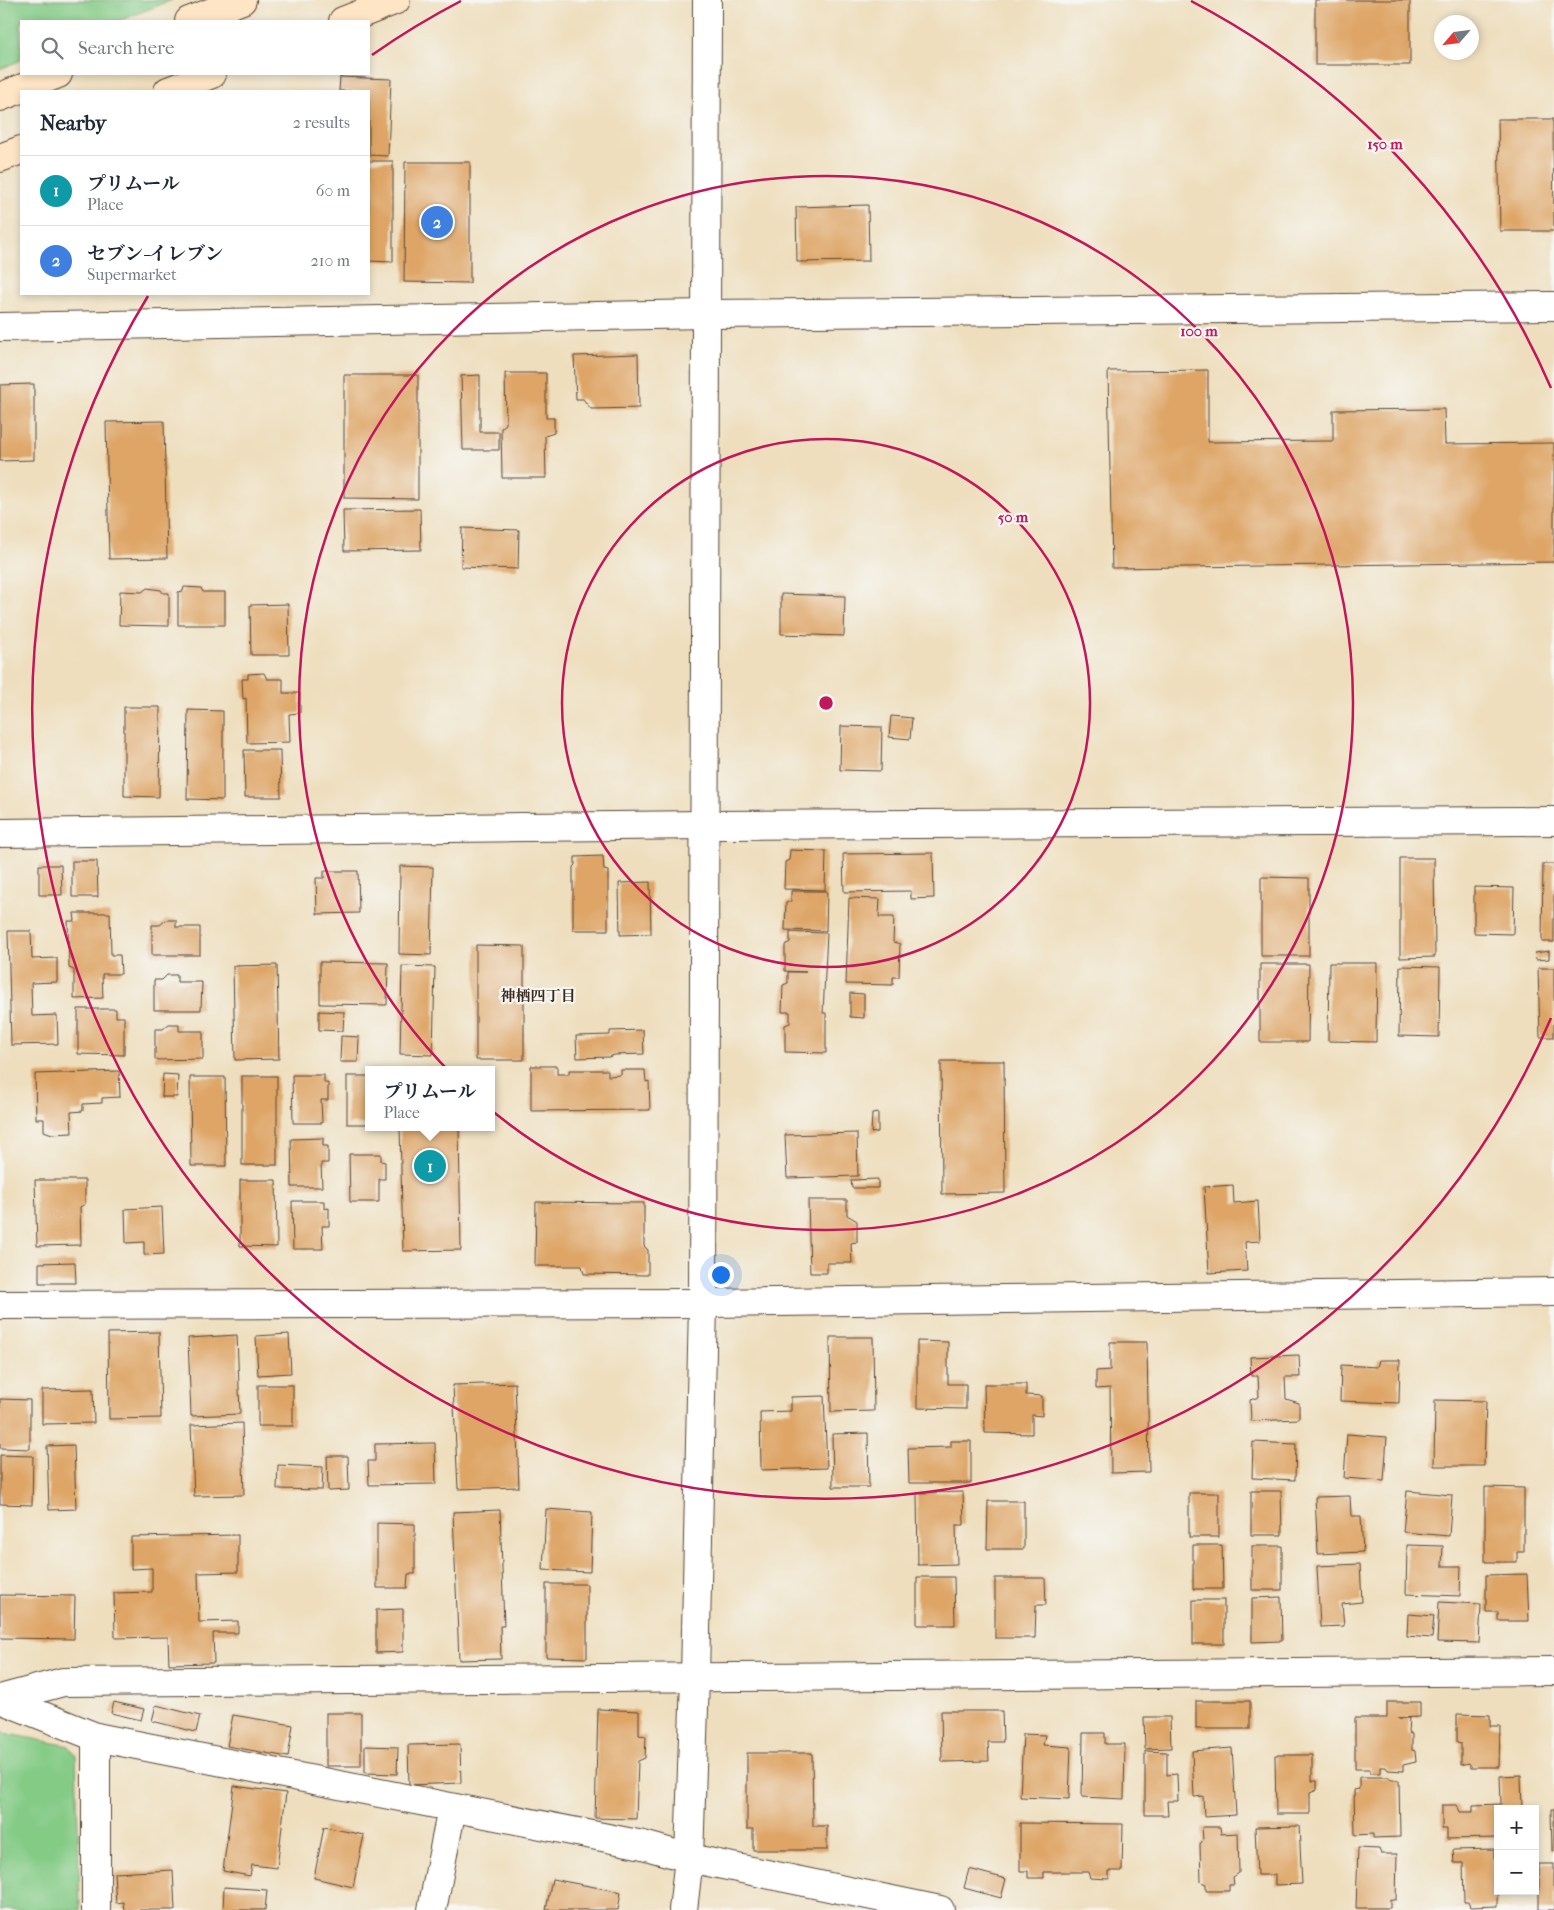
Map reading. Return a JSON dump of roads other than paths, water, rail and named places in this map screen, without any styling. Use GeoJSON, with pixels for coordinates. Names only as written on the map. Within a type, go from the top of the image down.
{"type":"FeatureCollection","features":[{"type":"Feature","properties":{"kind":"main road"},"geometry":{"type":"LineString","coordinates":[[192,20],[242,0]]}},
{"type":"Feature","properties":{"kind":"main road"},"geometry":{"type":"LineString","coordinates":[[346,20],[396,0]]}},
{"type":"Feature","properties":{"kind":"main road"},"geometry":{"type":"LineString","coordinates":[[0,97],[55,75]]}},
{"type":"Feature","properties":{"kind":"main road"},"geometry":{"type":"LineString","coordinates":[[171,90],[209,75]]}},
{"type":"Feature","properties":{"kind":"main road"},"geometry":{"type":"LineString","coordinates":[[0,158],[20,150]]}},
{"type":"Feature","properties":{"kind":"street"},"geometry":{"type":"LineString","coordinates":[[683,1910],[689,1858],[696,1678],[703,1303],[707,0]]}},
{"type":"Feature","properties":{"kind":"street"},"geometry":{"type":"LineString","coordinates":[[0,327],[706,314],[1554,306]]}},
{"type":"Feature","properties":{"kind":"street"},"geometry":{"type":"LineString","coordinates":[[0,833],[705,825],[1554,821]]}},
{"type":"Feature","properties":{"kind":"street"},"geometry":{"type":"LineString","coordinates":[[0,1305],[703,1303],[1554,1292]]}},
{"type":"Feature","properties":{"kind":"street"},"geometry":{"type":"LineString","coordinates":[[0,1699],[63,1682],[1554,1671]]}},
{"type":"Feature","properties":{"kind":"street"},"geometry":{"type":"LineString","coordinates":[[0,1699],[96,1737],[643,1845],[689,1858],[940,1910]]}},
{"type":"Feature","properties":{"kind":"street"},"geometry":{"type":"LineString","coordinates":[[96,1737],[96,1910]]}},
{"type":"Feature","properties":{"kind":"street"},"geometry":{"type":"LineString","coordinates":[[432,1910],[452,1808]]}},
{"type":"Feature","properties":{"kind":"place","name":"セブン-イレブン"},"geometry":{"type":"Point","coordinates":[437,222]}},
{"type":"Feature","properties":{"kind":"place","name":"プリムール"},"geometry":{"type":"Point","coordinates":[430,1166]}},
{"type":"Feature","properties":{"kind":"district","name":"神栖四丁目"},"geometry":{"type":"Point","coordinates":[538,996]}}]}
